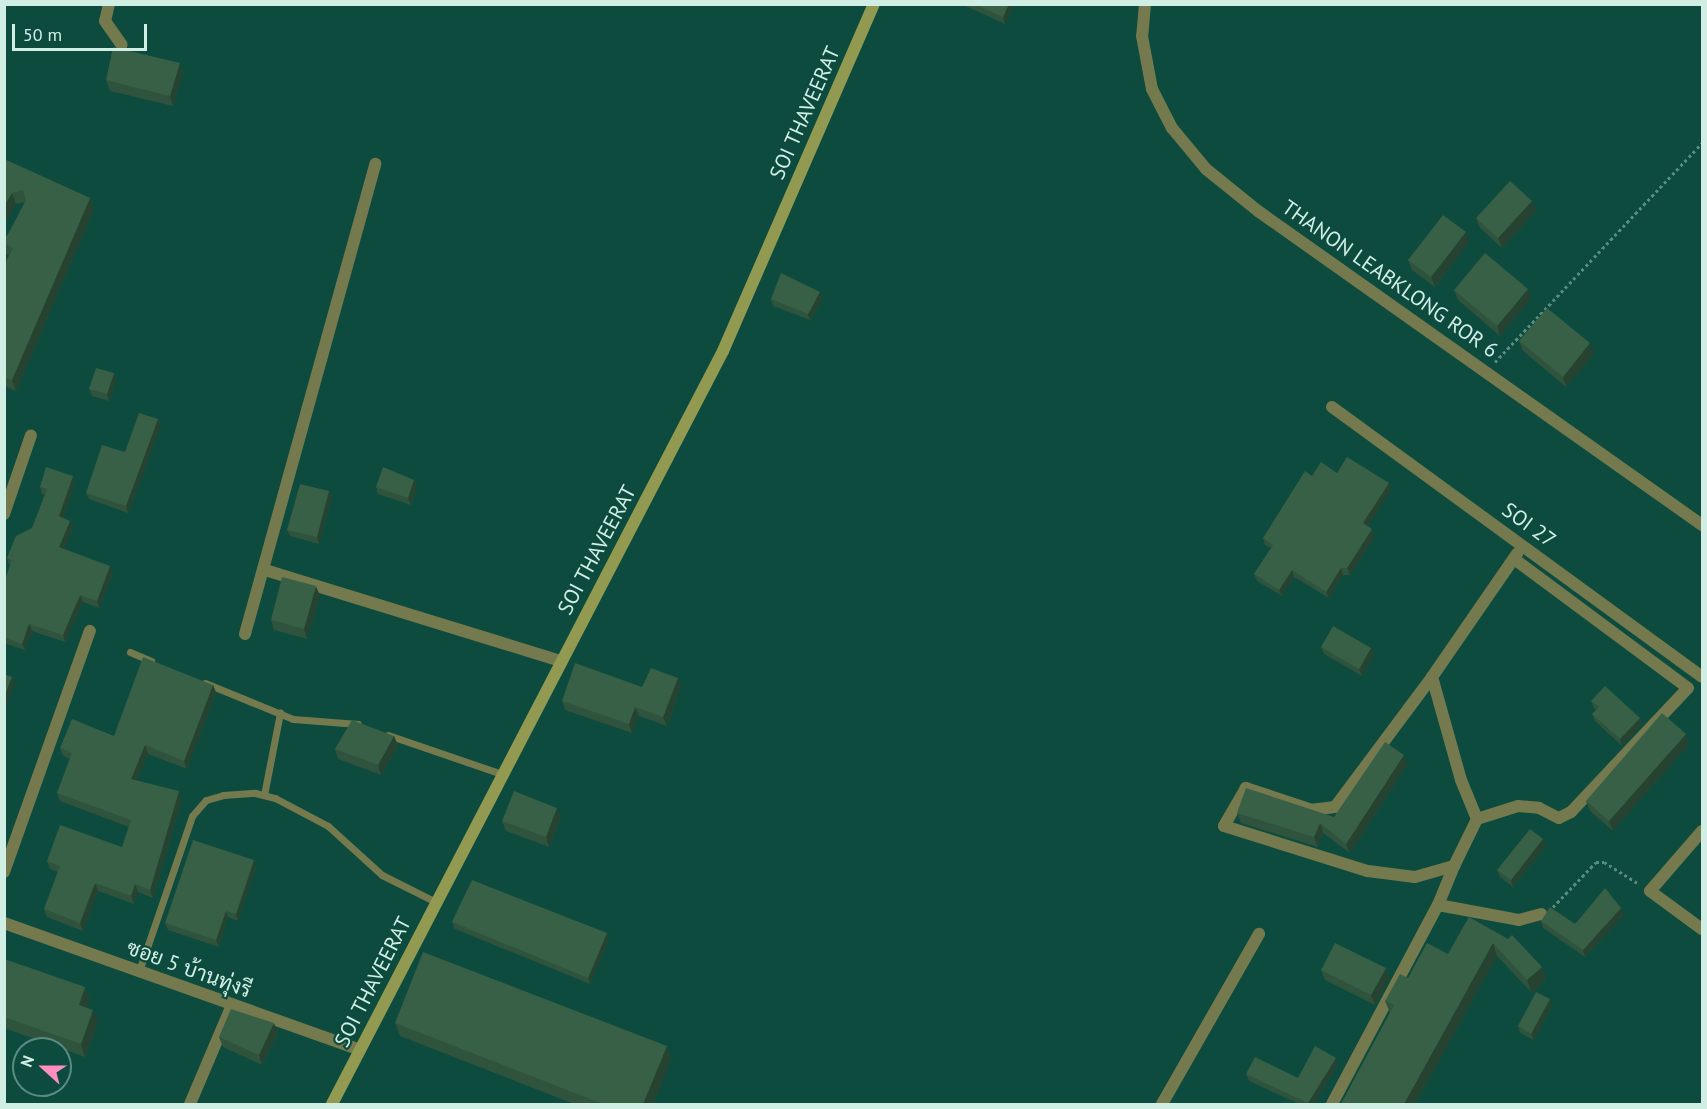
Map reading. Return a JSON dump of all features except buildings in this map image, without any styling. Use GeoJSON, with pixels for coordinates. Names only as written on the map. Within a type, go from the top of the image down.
{"type":"FeatureCollection","features":[{"type":"Feature","properties":{"kind":"street"},"geometry":{"type":"LineString","coordinates":[[109,4],[105,21],[122,45]]}},
{"type":"Feature","properties":{"kind":"street","name":"SOI THAVEERAT"},"geometry":{"type":"LineString","coordinates":[[332,1104],[360,1050],[417,952],[436,902],[723,351],[874,4]]}},
{"type":"Feature","properties":{"kind":"street","name":"THANON LEABKLONG ROR 6"},"geometry":{"type":"LineString","coordinates":[[1145,4],[1142,36],[1152,89],[1163,114],[1194,157],[1258,211],[1487,370],[1702,525]]}},
{"type":"Feature","properties":{"kind":"street"},"geometry":{"type":"LineString","coordinates":[[245,634],[265,570],[375,164]]}},
{"type":"Feature","properties":{"kind":"street","name":"SOI 27"},"geometry":{"type":"LineString","coordinates":[[1332,407],[1702,677]]}},
{"type":"Feature","properties":{"kind":"street"},"geometry":{"type":"LineString","coordinates":[[4,514],[30,435]]}},
{"type":"Feature","properties":{"kind":"street"},"geometry":{"type":"LineString","coordinates":[[1454,866],[1415,877],[1390,876],[1224,826],[1246,788],[1312,810],[1335,807],[1432,677],[1523,545]]}},
{"type":"Feature","properties":{"kind":"street"},"geometry":{"type":"LineString","coordinates":[[1332,1104],[1438,905],[1477,819],[1518,806],[1564,816],[1688,688],[1514,559]]}},
{"type":"Feature","properties":{"kind":"street"},"geometry":{"type":"LineString","coordinates":[[265,570],[561,661]]}},
{"type":"Feature","properties":{"kind":"street"},"geometry":{"type":"LineString","coordinates":[[4,872],[90,631]]}},
{"type":"Feature","properties":{"kind":"street"},"geometry":{"type":"LineString","coordinates":[[1432,677],[1461,780],[1477,819]]}},
{"type":"Feature","properties":{"kind":"street"},"geometry":{"type":"LineString","coordinates":[[1702,831],[1650,891],[1702,929]]}},
{"type":"Feature","properties":{"kind":"street"},"geometry":{"type":"LineString","coordinates":[[1438,905],[1519,921],[1541,914]]}},
{"type":"Feature","properties":{"kind":"street","name":"ซอย 5 บ้านทุ่งรี"},"geometry":{"type":"LineString","coordinates":[[4,923],[360,1050]]}},
{"type":"Feature","properties":{"kind":"street"},"geometry":{"type":"LineString","coordinates":[[1162,1104],[1259,934]]}},
{"type":"Feature","properties":{"kind":"street"},"geometry":{"type":"LineString","coordinates":[[190,1104],[232,1005]]}},
{"type":"Feature","properties":{"kind":"lane"},"geometry":{"type":"LineString","coordinates":[[129,652],[162,665]]}},
{"type":"Feature","properties":{"kind":"lane"},"geometry":{"type":"LineString","coordinates":[[194,678],[305,721],[364,725]]}},
{"type":"Feature","properties":{"kind":"lane"},"geometry":{"type":"LineString","coordinates":[[264,795],[280,713]]}},
{"type":"Feature","properties":{"kind":"lane"},"geometry":{"type":"LineString","coordinates":[[382,733],[502,774]]}},
{"type":"Feature","properties":{"kind":"lane"},"geometry":{"type":"LineString","coordinates":[[139,971],[198,805],[223,795],[264,795],[328,826],[382,875],[436,902]]}},
{"type":"Feature","properties":{"kind":"path"},"geometry":{"type":"LineString","coordinates":[[1487,370],[1702,143]]}},
{"type":"Feature","properties":{"kind":"path"},"geometry":{"type":"LineString","coordinates":[[1541,914],[1554,906],[1598,861],[1650,891]]}}]}
